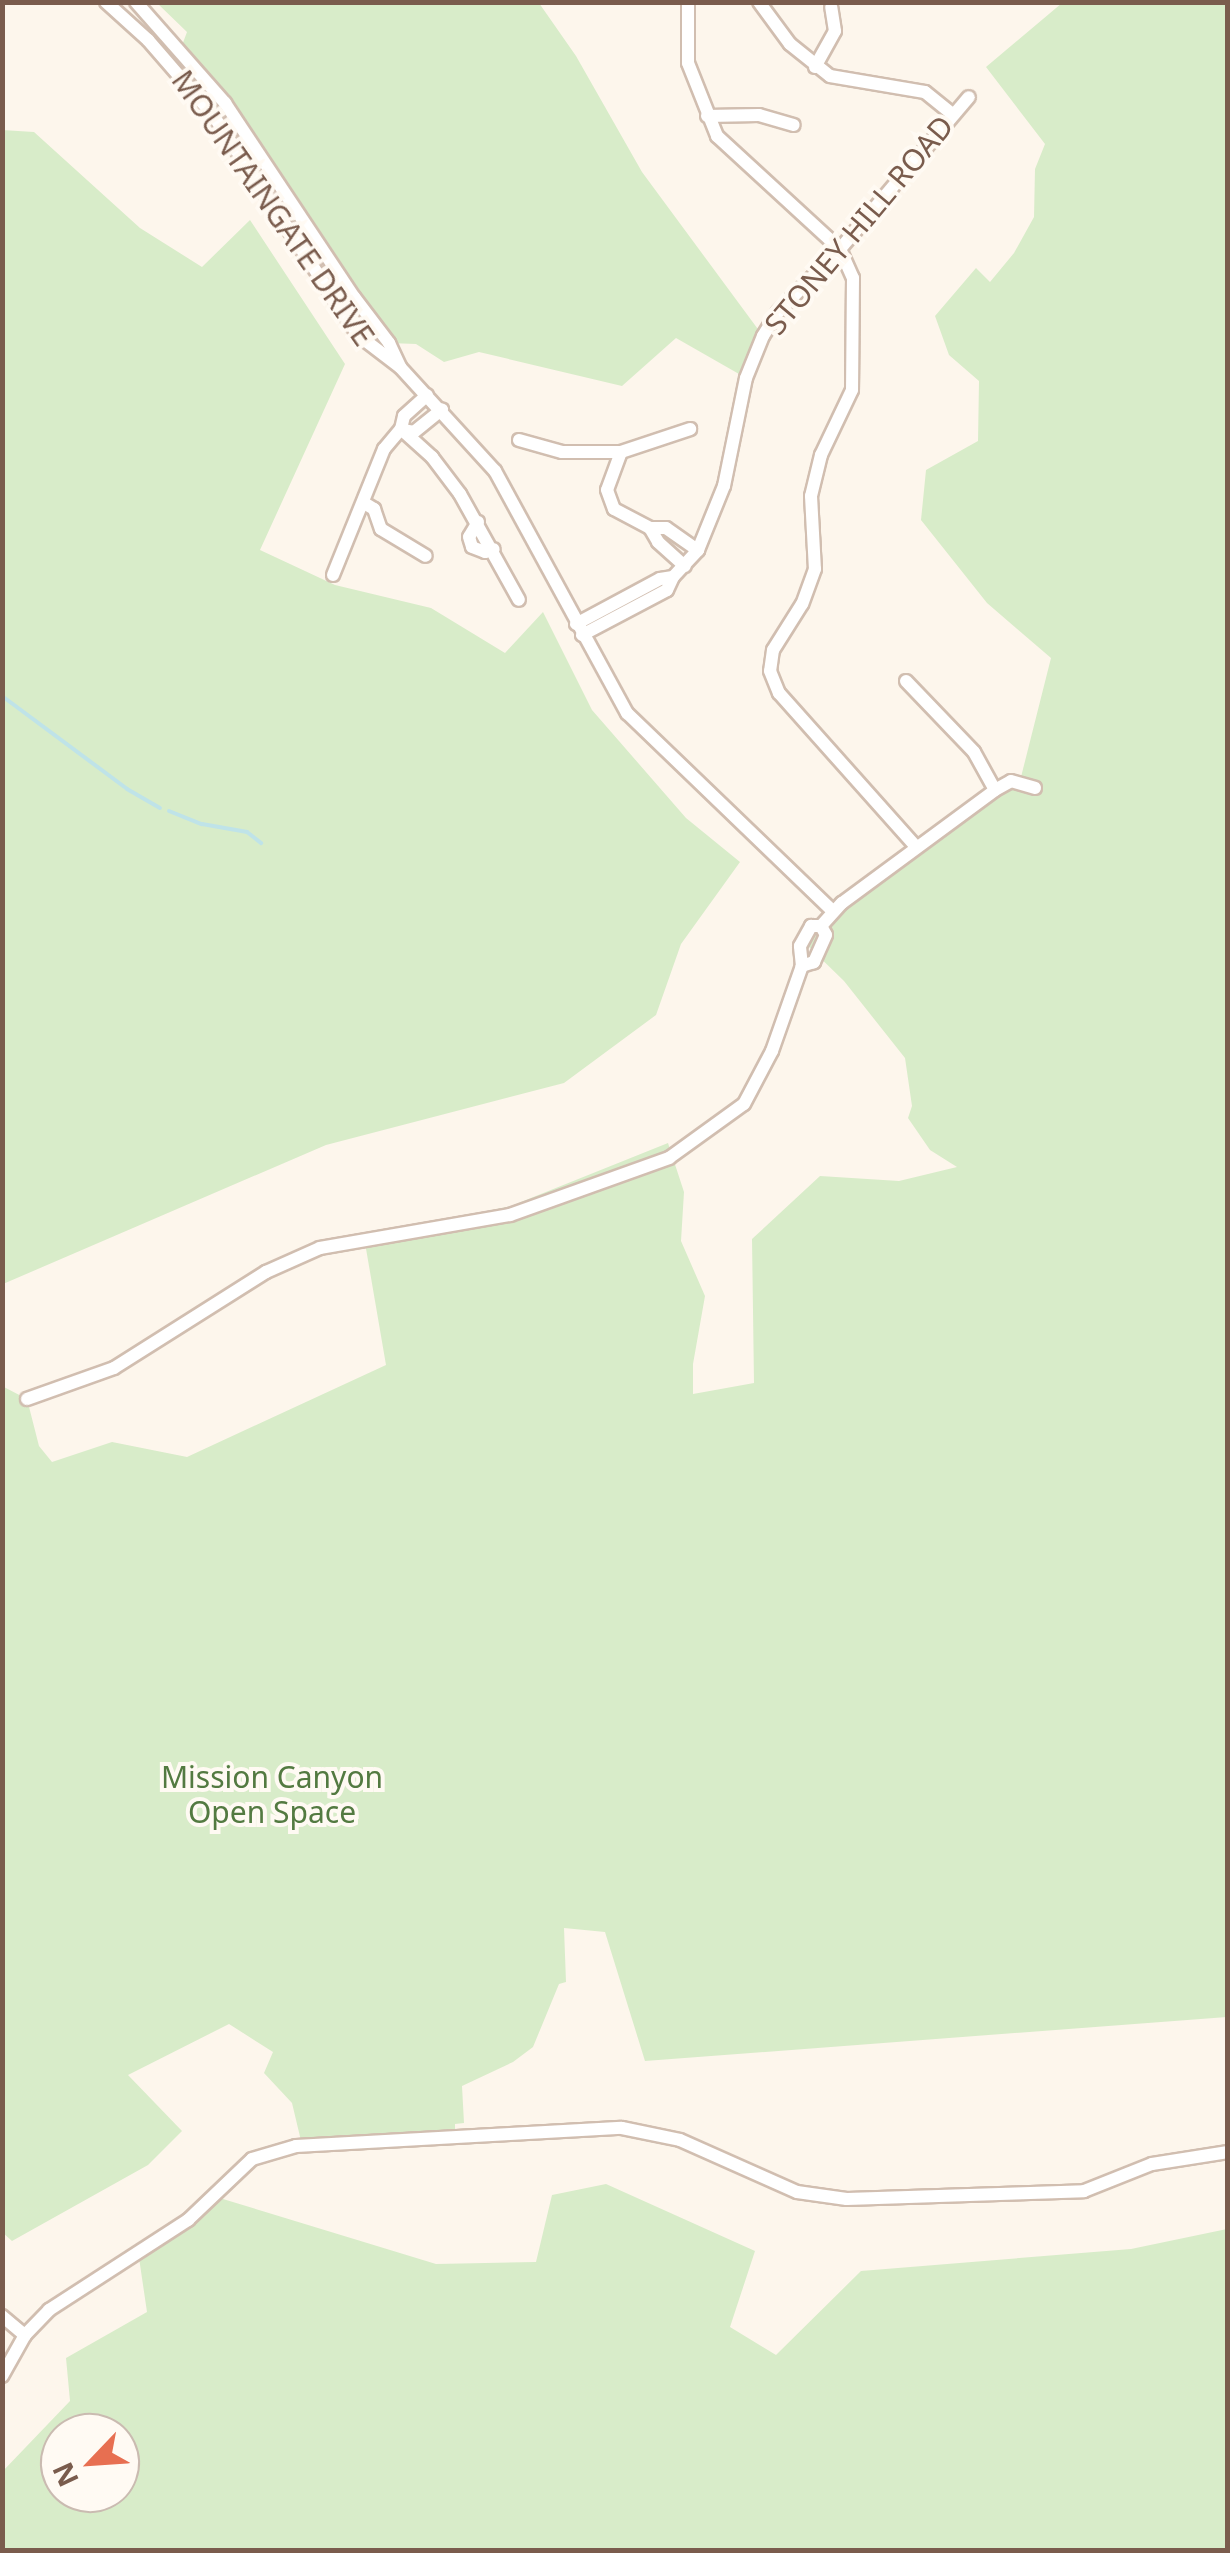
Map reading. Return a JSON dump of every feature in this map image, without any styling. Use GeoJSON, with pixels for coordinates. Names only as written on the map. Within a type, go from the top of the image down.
{"type":"FeatureCollection","features":[{"type":"Feature","properties":{"kind":"street","name":"MOUNTAINGATE DRIVE"},"geometry":{"type":"LineString","coordinates":[[106,2],[148,40],[213,115],[358,336],[400,367],[495,471],[621,704],[653,742],[834,911]]}},
{"type":"Feature","properties":{"kind":"street","name":"MOUNTAINGATE DRIVE"},"geometry":{"type":"LineString","coordinates":[[136,2],[225,103],[354,298],[389,343],[400,367]]}},
{"type":"Feature","properties":{"kind":"street"},"geometry":{"type":"LineString","coordinates":[[688,2],[688,63],[706,116],[733,155],[840,250],[853,278],[852,390],[815,472],[812,580],[772,650],[770,671],[779,694],[916,847]]}},
{"type":"Feature","properties":{"kind":"street"},"geometry":{"type":"LineString","coordinates":[[758,2],[782,35],[815,66],[846,80],[925,92],[952,114]]}},
{"type":"Feature","properties":{"kind":"street"},"geometry":{"type":"LineString","coordinates":[[815,66],[835,31],[831,7]]}},
{"type":"Feature","properties":{"kind":"street","name":"STONEY HILL ROAD"},"geometry":{"type":"LineString","coordinates":[[579,630],[637,600],[667,590],[673,577],[698,550],[724,486],[752,356],[778,312],[840,250],[969,97]]}},
{"type":"Feature","properties":{"kind":"street"},"geometry":{"type":"LineString","coordinates":[[706,116],[759,115],[794,125]]}},
{"type":"Feature","properties":{"kind":"street"},"geometry":{"type":"LineString","coordinates":[[333,576],[384,449],[401,430],[404,416],[427,394]]}},
{"type":"Feature","properties":{"kind":"street"},"geometry":{"type":"LineString","coordinates":[[401,430],[414,432],[442,410]]}},
{"type":"Feature","properties":{"kind":"street"},"geometry":{"type":"LineString","coordinates":[[518,440],[562,452],[620,452],[690,428]]}},
{"type":"Feature","properties":{"kind":"street"},"geometry":{"type":"LineString","coordinates":[[401,430],[432,457],[478,522],[520,600]]}},
{"type":"Feature","properties":{"kind":"street"},"geometry":{"type":"LineString","coordinates":[[620,452],[607,490],[609,502],[628,519],[650,528],[666,528],[698,550]]}},
{"type":"Feature","properties":{"kind":"street"},"geometry":{"type":"LineString","coordinates":[[364,503],[374,509],[381,529]]}},
{"type":"Feature","properties":{"kind":"street"},"geometry":{"type":"LineString","coordinates":[[356,525],[368,531],[381,529],[426,556]]}},
{"type":"Feature","properties":{"kind":"street"},"geometry":{"type":"LineString","coordinates":[[650,528],[658,542],[685,566]]}},
{"type":"Feature","properties":{"kind":"street"},"geometry":{"type":"LineString","coordinates":[[906,681],[974,752],[994,790]]}},
{"type":"Feature","properties":{"kind":"street"},"geometry":{"type":"LineString","coordinates":[[27,1399],[114,1368],[266,1272],[320,1248],[510,1215],[669,1158],[744,1104],[772,1050],[802,966],[798,955],[813,928],[994,790],[1012,781],[1035,788]]}},
{"type":"Feature","properties":{"kind":"street"},"geometry":{"type":"LineString","coordinates":[[802,966],[814,962],[826,935],[813,928]]}},
{"type":"Feature","properties":{"kind":"street"},"geometry":{"type":"LineString","coordinates":[[2,2376],[26,2335],[70,2294],[188,2220],[252,2159],[296,2146],[580,2126],[622,2128],[680,2140],[797,2192],[847,2199],[1084,2192],[1152,2164],[1228,2152]]}},
{"type":"Feature","properties":{"kind":"street"},"geometry":{"type":"LineString","coordinates":[[2,2316],[26,2335]]}},
{"type":"Feature","properties":{"kind":"green space"},"geometry":{"type":"Polygon","coordinates":[[[157,3],[539,3],[576,56],[642,172],[763,336],[746,378],[676,338],[622,386],[479,352],[444,362],[416,344],[389,343],[181,48],[187,32],[157,3]]]}},
{"type":"Feature","properties":{"kind":"green space","name":"Mission Canyon Open Space"},"geometry":{"type":"Polygon","coordinates":[[[1062,3],[1227,3],[1227,2017],[645,2061],[605,1932],[564,1928],[566,1982],[559,1984],[533,2047],[513,2062],[462,2086],[464,2123],[455,2124],[455,2135],[302,2145],[292,2103],[264,2073],[273,2052],[229,2024],[128,2075],[182,2131],[148,2165],[12,2241],[2,2232],[2,1386],[27,1399],[39,1446],[52,1462],[112,1442],[187,1457],[386,1365],[364,1237],[511,1206],[668,1143],[684,1192],[681,1241],[705,1296],[693,1364],[693,1394],[754,1383],[752,1239],[820,1176],[899,1181],[957,1167],[930,1150],[908,1118],[912,1106],[905,1058],[844,981],[808,946],[826,919],[916,847],[1020,781],[1051,658],[987,603],[921,520],[926,470],[978,441],[979,381],[949,355],[935,316],[976,268],[990,282],[1014,253],[1034,217],[1035,169],[1045,144],[986,67],[1062,3]]]}},
{"type":"Feature","properties":{"kind":"green space"},"geometry":{"type":"Polygon","coordinates":[[[2,130],[34,132],[140,228],[202,267],[250,220],[345,364],[260,550],[335,585],[431,608],[505,653],[543,612],[592,710],[686,818],[740,862],[681,944],[656,1015],[564,1083],[326,1145],[3,1284],[2,130]]]}},
{"type":"Feature","properties":{"kind":"green space"},"geometry":{"type":"Polygon","coordinates":[[[606,2184],[755,2251],[730,2327],[776,2355],[861,2271],[1131,2249],[1227,2229],[1227,2550],[3,2550],[2,2472],[40,2432],[40,2513],[140,2513],[140,2413],[59,2413],[70,2401],[66,2358],[147,2312],[138,2251],[213,2196],[436,2264],[536,2262],[552,2195],[606,2184]]]}},
{"type":"Feature","properties":{"kind":"waterway"},"geometry":{"type":"LineString","coordinates":[[2,696],[127,789],[160,808]]}},
{"type":"Feature","properties":{"kind":"waterway"},"geometry":{"type":"LineString","coordinates":[[169,811],[202,824],[247,832],[261,843]]}}]}
